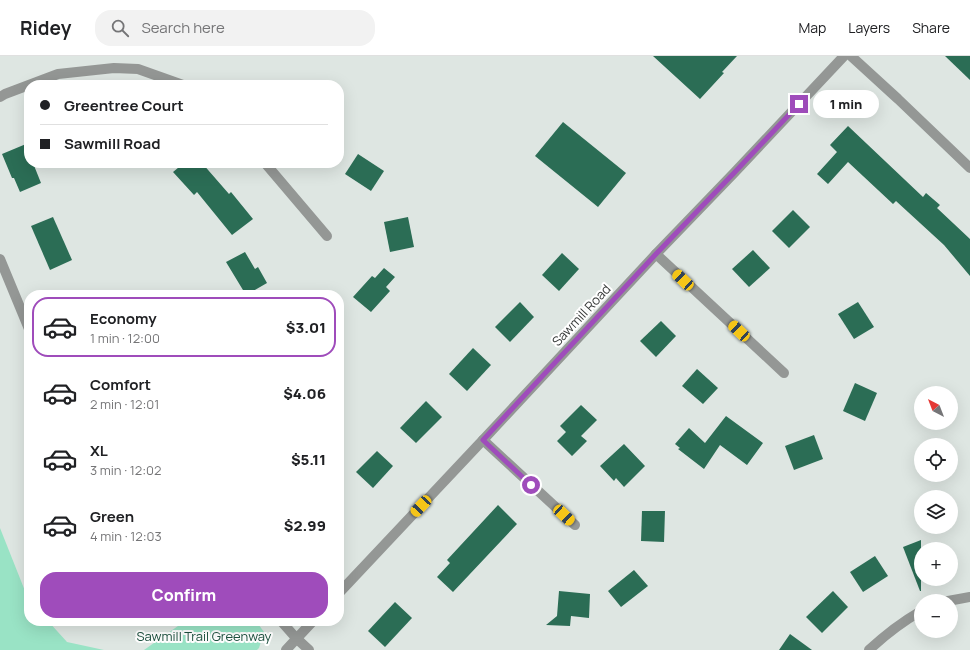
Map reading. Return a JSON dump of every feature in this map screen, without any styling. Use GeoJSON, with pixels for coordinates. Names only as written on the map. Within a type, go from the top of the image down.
{"type":"FeatureCollection","features":[{"type":"Feature","properties":{"kind":"street","name":"Sawmill Road"},"geometry":{"type":"LineString","coordinates":[[344,588],[656,254],[844,56]]}},
{"type":"Feature","properties":{"kind":"street"},"geometry":{"type":"LineString","coordinates":[[851,56],[904,104],[970,168]]}},
{"type":"Feature","properties":{"kind":"street"},"geometry":{"type":"LineString","coordinates":[[42,80],[58,74],[114,68],[138,69],[169,80]]}},
{"type":"Feature","properties":{"kind":"street"},"geometry":{"type":"LineString","coordinates":[[0,97],[24,87]]}},
{"type":"Feature","properties":{"kind":"street"},"geometry":{"type":"LineString","coordinates":[[269,168],[326,236]]}},
{"type":"Feature","properties":{"kind":"street"},"geometry":{"type":"LineString","coordinates":[[656,254],[784,372]]}},
{"type":"Feature","properties":{"kind":"street"},"geometry":{"type":"LineString","coordinates":[[0,259],[24,317]]}},
{"type":"Feature","properties":{"kind":"street"},"geometry":{"type":"LineString","coordinates":[[483,440],[575,525]]}},
{"type":"Feature","properties":{"kind":"street"},"geometry":{"type":"LineString","coordinates":[[958,599],[970,597]]}},
{"type":"Feature","properties":{"kind":"street"},"geometry":{"type":"LineString","coordinates":[[869,650],[883,637],[914,615]]}},
{"type":"Feature","properties":{"kind":"street"},"geometry":{"type":"LineString","coordinates":[[285,626],[309,650]]}},
{"type":"Feature","properties":{"kind":"street"},"geometry":{"type":"LineString","coordinates":[[286,650],[308,626]]}},
{"type":"Feature","properties":{"kind":"green space","name":"Sawmill Trail Greenway"},"geometry":{"type":"Polygon","coordinates":[[[0,528],[24,588],[24,626],[53,626],[67,642],[104,650],[0,650],[0,528]]]}},
{"type":"Feature","properties":{"kind":"green space","name":"Sawmill Trail Greenway"},"geometry":{"type":"Polygon","coordinates":[[[178,626],[260,626],[264,632],[257,650],[144,650],[178,626]]]}},
{"type":"Feature","properties":{"kind":"building"},"geometry":{"type":"Polygon","coordinates":[[[653,56],[737,56],[722,72],[724,73],[700,99],[653,56]]]}},
{"type":"Feature","properties":{"kind":"building"},"geometry":{"type":"Polygon","coordinates":[[[945,56],[970,56],[970,80],[945,56]]]}},
{"type":"Feature","properties":{"kind":"building"},"geometry":{"type":"Polygon","coordinates":[[[563,122],[626,173],[598,207],[535,156],[563,122]]]}},
{"type":"Feature","properties":{"kind":"building"},"geometry":{"type":"Polygon","coordinates":[[[848,126],[923,197],[926,193],[940,205],[937,208],[970,239],[970,276],[944,245],[896,201],[893,204],[848,162],[828,184],[817,174],[837,152],[830,145],[848,126]]]}},
{"type":"Feature","properties":{"kind":"building"},"geometry":{"type":"Polygon","coordinates":[[[24,145],[24,168],[35,168],[41,183],[20,192],[14,178],[12,178],[2,154],[24,145]]]}},
{"type":"Feature","properties":{"kind":"building"},"geometry":{"type":"Polygon","coordinates":[[[358,154],[384,171],[371,191],[345,174],[358,154]]]}},
{"type":"Feature","properties":{"kind":"building"},"geometry":{"type":"Polygon","coordinates":[[[178,168],[206,168],[229,194],[231,192],[253,219],[232,235],[197,192],[194,195],[173,172],[178,168]]]}},
{"type":"Feature","properties":{"kind":"building"},"geometry":{"type":"Polygon","coordinates":[[[793,210],[810,227],[789,248],[772,231],[793,210]]]}},
{"type":"Feature","properties":{"kind":"building"},"geometry":{"type":"Polygon","coordinates":[[[53,217],[72,260],[50,270],[31,226],[53,217]]]}},
{"type":"Feature","properties":{"kind":"building"},"geometry":{"type":"Polygon","coordinates":[[[408,217],[414,247],[390,252],[384,222],[408,217]]]}},
{"type":"Feature","properties":{"kind":"building"},"geometry":{"type":"Polygon","coordinates":[[[753,250],[770,268],[749,287],[732,269],[753,250]]]}},
{"type":"Feature","properties":{"kind":"building"},"geometry":{"type":"Polygon","coordinates":[[[245,252],[255,269],[258,267],[267,283],[255,290],[243,290],[226,262],[245,252]]]}},
{"type":"Feature","properties":{"kind":"building"},"geometry":{"type":"Polygon","coordinates":[[[562,253],[579,269],[559,291],[542,275],[562,253]]]}},
{"type":"Feature","properties":{"kind":"building"},"geometry":{"type":"Polygon","coordinates":[[[384,268],[395,277],[386,287],[390,291],[371,312],[353,297],[372,276],[375,278],[384,268]]]}},
{"type":"Feature","properties":{"kind":"building"},"geometry":{"type":"Polygon","coordinates":[[[520,302],[534,317],[510,342],[495,327],[520,302]]]}},
{"type":"Feature","properties":{"kind":"building"},"geometry":{"type":"Polygon","coordinates":[[[858,302],[874,327],[854,339],[838,314],[858,302]]]}},
{"type":"Feature","properties":{"kind":"building"},"geometry":{"type":"Polygon","coordinates":[[[661,321],[676,336],[656,357],[640,341],[661,321]]]}},
{"type":"Feature","properties":{"kind":"building"},"geometry":{"type":"Polygon","coordinates":[[[473,348],[491,365],[467,391],[449,374],[473,348]]]}},
{"type":"Feature","properties":{"kind":"building"},"geometry":{"type":"Polygon","coordinates":[[[697,369],[718,388],[703,404],[682,386],[697,369]]]}},
{"type":"Feature","properties":{"kind":"building"},"geometry":{"type":"Polygon","coordinates":[[[855,383],[877,393],[865,421],[843,411],[855,383]]]}},
{"type":"Feature","properties":{"kind":"building"},"geometry":{"type":"Polygon","coordinates":[[[426,401],[442,417],[416,443],[400,428],[426,401]]]}},
{"type":"Feature","properties":{"kind":"building"},"geometry":{"type":"Polygon","coordinates":[[[581,405],[597,420],[581,436],[587,441],[572,456],[557,441],[566,432],[560,426],[581,405]]]}},
{"type":"Feature","properties":{"kind":"building"},"geometry":{"type":"Polygon","coordinates":[[[726,416],[763,443],[747,465],[720,445],[704,469],[678,449],[680,448],[675,444],[689,428],[705,443],[726,416]]]}},
{"type":"Feature","properties":{"kind":"building"},"geometry":{"type":"Polygon","coordinates":[[[814,435],[823,459],[794,470],[785,446],[814,435]]]}},
{"type":"Feature","properties":{"kind":"building"},"geometry":{"type":"Polygon","coordinates":[[[624,444],[645,466],[624,487],[616,478],[614,481],[600,466],[624,444]]]}},
{"type":"Feature","properties":{"kind":"building"},"geometry":{"type":"Polygon","coordinates":[[[377,451],[393,466],[373,488],[356,472],[377,451]]]}},
{"type":"Feature","properties":{"kind":"building"},"geometry":{"type":"Polygon","coordinates":[[[498,505],[517,524],[453,592],[437,577],[450,563],[447,560],[498,505]]]}},
{"type":"Feature","properties":{"kind":"building"},"geometry":{"type":"Polygon","coordinates":[[[642,511],[665,511],[664,542],[641,541],[642,511]]]}},
{"type":"Feature","properties":{"kind":"building"},"geometry":{"type":"Polygon","coordinates":[[[914,543],[914,575],[903,547],[914,543]]]}},
{"type":"Feature","properties":{"kind":"building"},"geometry":{"type":"Polygon","coordinates":[[[875,556],[888,576],[863,592],[850,572],[875,556]]]}},
{"type":"Feature","properties":{"kind":"building"},"geometry":{"type":"Polygon","coordinates":[[[634,570],[648,586],[621,607],[608,591],[634,570]]]}},
{"type":"Feature","properties":{"kind":"building"},"geometry":{"type":"Polygon","coordinates":[[[559,591],[590,594],[589,618],[571,616],[570,626],[546,625],[557,616],[559,591]]]}},
{"type":"Feature","properties":{"kind":"building"},"geometry":{"type":"Polygon","coordinates":[[[833,591],[848,607],[822,633],[806,617],[833,591]]]}},
{"type":"Feature","properties":{"kind":"building"},"geometry":{"type":"Polygon","coordinates":[[[395,602],[412,618],[385,647],[368,631],[395,602]]]}},
{"type":"Feature","properties":{"kind":"building"},"geometry":{"type":"Polygon","coordinates":[[[790,634],[812,650],[779,650],[790,634]]]}},
{"type":"Feature","properties":{"kind":"route"},"geometry":{"type":"LineString","coordinates":[[531,485],[483,440],[656,254],[799,104]]}}]}
